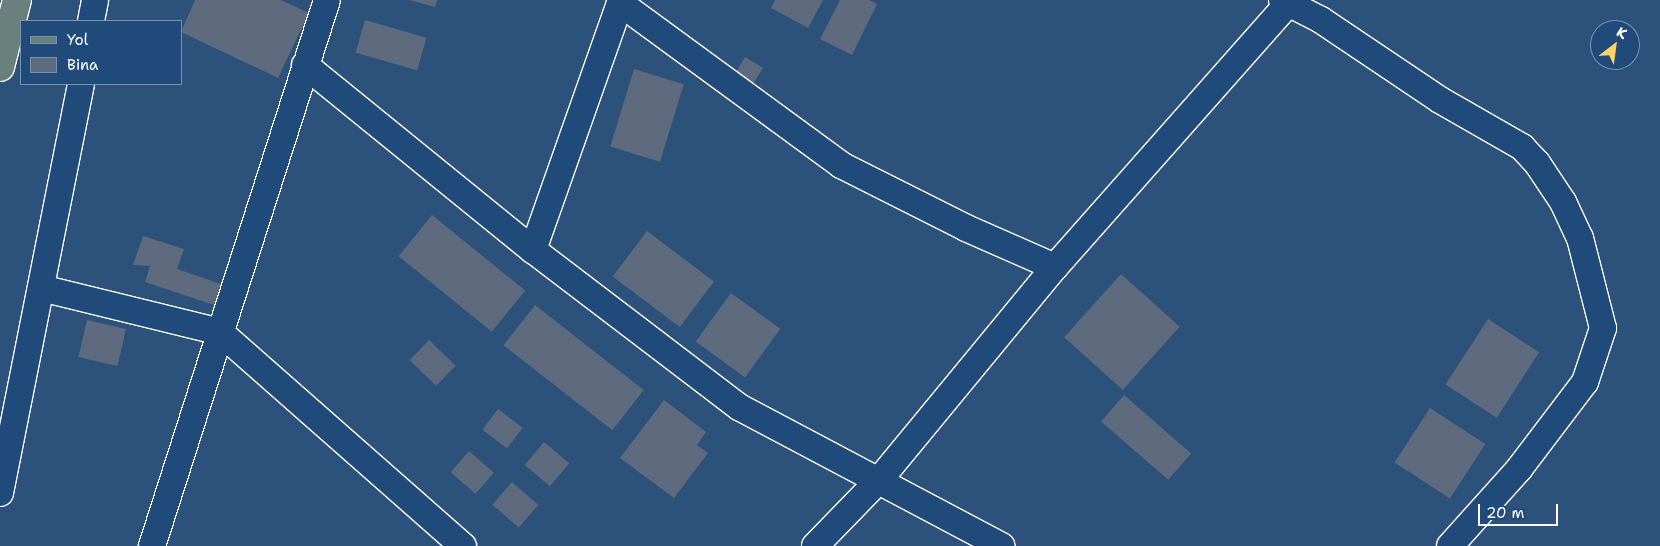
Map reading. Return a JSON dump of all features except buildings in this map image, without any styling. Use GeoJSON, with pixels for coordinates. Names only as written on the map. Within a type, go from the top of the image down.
{"type":"FeatureCollection","features":[{"type":"Feature","properties":{"kind":"main road"},"geometry":{"type":"LineString","coordinates":[[0,67],[17,0]]}},
{"type":"Feature","properties":{"kind":"street"},"geometry":{"type":"LineString","coordinates":[[91,20],[95,0]]}},
{"type":"Feature","properties":{"kind":"street"},"geometry":{"type":"LineString","coordinates":[[152,546],[327,0]]}},
{"type":"Feature","properties":{"kind":"street"},"geometry":{"type":"LineString","coordinates":[[533,250],[620,1],[841,165],[966,228],[1055,268]]}},
{"type":"Feature","properties":{"kind":"street"},"geometry":{"type":"LineString","coordinates":[[815,546],[880,479],[1055,268],[1287,1],[1321,20],[1440,100],[1522,147],[1537,163],[1563,202],[1580,238],[1603,328],[1585,382],[1519,469],[1450,546]]}},
{"type":"Feature","properties":{"kind":"street"},"geometry":{"type":"LineString","coordinates":[[305,65],[533,250],[739,407],[880,479],[1002,546]]}},
{"type":"Feature","properties":{"kind":"street"},"geometry":{"type":"LineString","coordinates":[[0,493],[81,85]]}},
{"type":"Feature","properties":{"kind":"street"},"geometry":{"type":"LineString","coordinates":[[42,288],[220,332],[463,546]]}}]}
